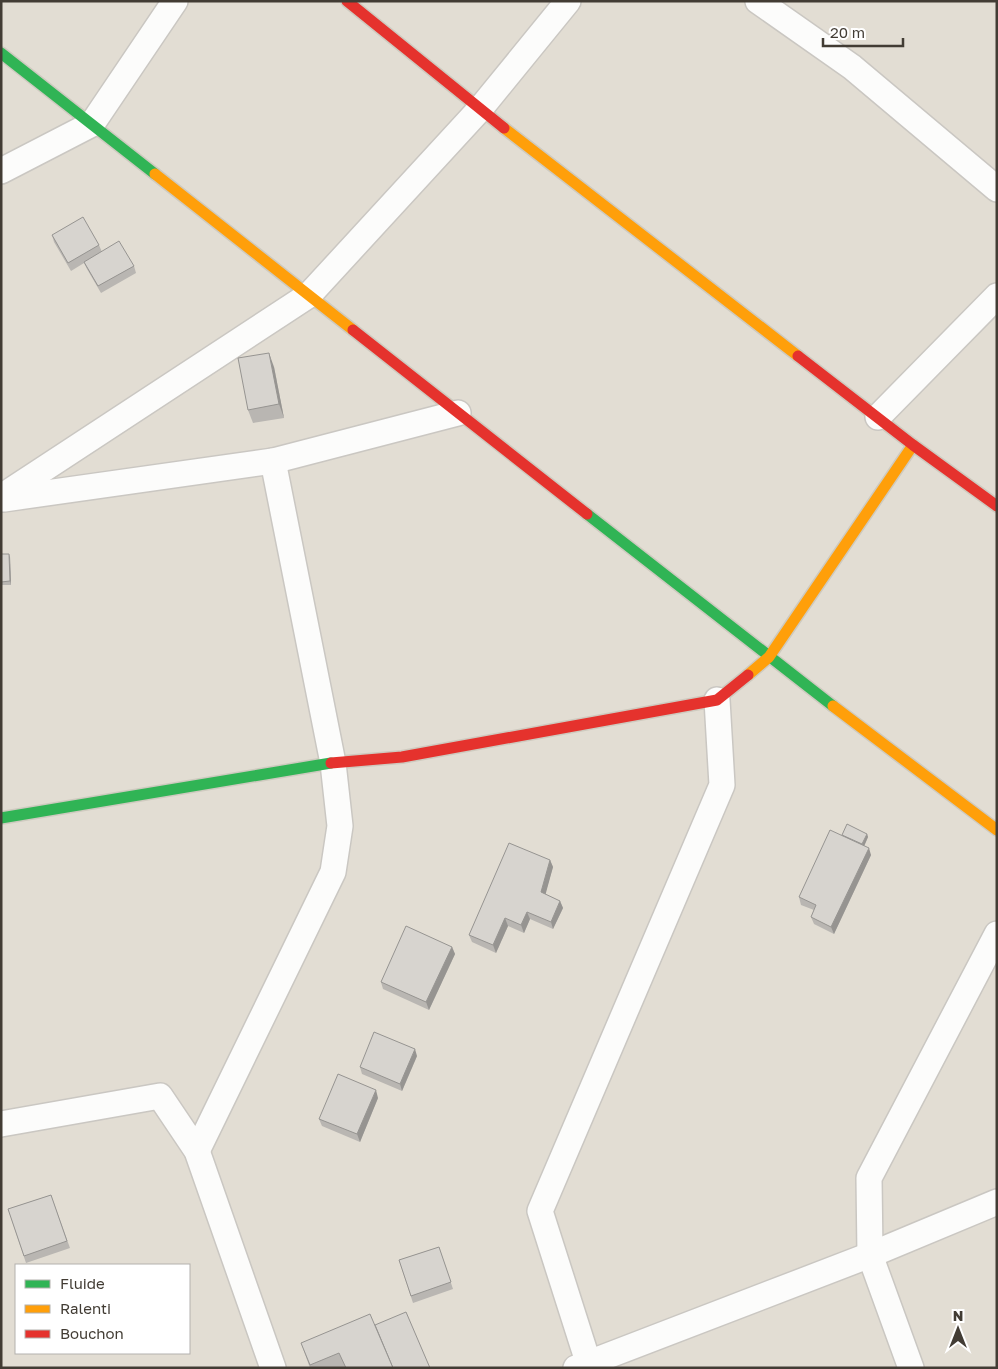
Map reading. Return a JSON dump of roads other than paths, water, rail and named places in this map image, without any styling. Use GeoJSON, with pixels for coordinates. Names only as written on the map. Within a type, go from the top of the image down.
{"type":"FeatureCollection","features":[{"type":"Feature","properties":{"kind":"street"},"geometry":{"type":"LineString","coordinates":[[1,171],[92,124],[175,1]]}},
{"type":"Feature","properties":{"kind":"street"},"geometry":{"type":"LineString","coordinates":[[347,1],[480,109],[913,444],[997,506]]}},
{"type":"Feature","properties":{"kind":"street"},"geometry":{"type":"LineString","coordinates":[[1,498],[309,295],[480,109],[568,1]]}},
{"type":"Feature","properties":{"kind":"street"},"geometry":{"type":"LineString","coordinates":[[758,1],[852,67],[997,188]]}},
{"type":"Feature","properties":{"kind":"street"},"geometry":{"type":"LineString","coordinates":[[1,53],[769,657],[997,830]]}},
{"type":"Feature","properties":{"kind":"street"},"geometry":{"type":"LineString","coordinates":[[878,417],[997,296]]}},
{"type":"Feature","properties":{"kind":"street"},"geometry":{"type":"LineString","coordinates":[[1,498],[273,461],[458,413]]}},
{"type":"Feature","properties":{"kind":"street"},"geometry":{"type":"LineString","coordinates":[[1,818],[333,763],[402,757],[717,700],[769,657],[913,444]]}},
{"type":"Feature","properties":{"kind":"street"},"geometry":{"type":"LineString","coordinates":[[197,1151],[333,872],[340,826],[333,763],[273,461]]}},
{"type":"Feature","properties":{"kind":"street"},"geometry":{"type":"LineString","coordinates":[[717,700],[722,784],[540,1211],[585,1366],[870,1255],[997,1202]]}},
{"type":"Feature","properties":{"kind":"street"},"geometry":{"type":"LineString","coordinates":[[911,1368],[870,1255],[869,1178],[997,934]]}},
{"type":"Feature","properties":{"kind":"street"},"geometry":{"type":"LineString","coordinates":[[1,1124],[160,1096],[197,1151],[274,1368]]}}]}
